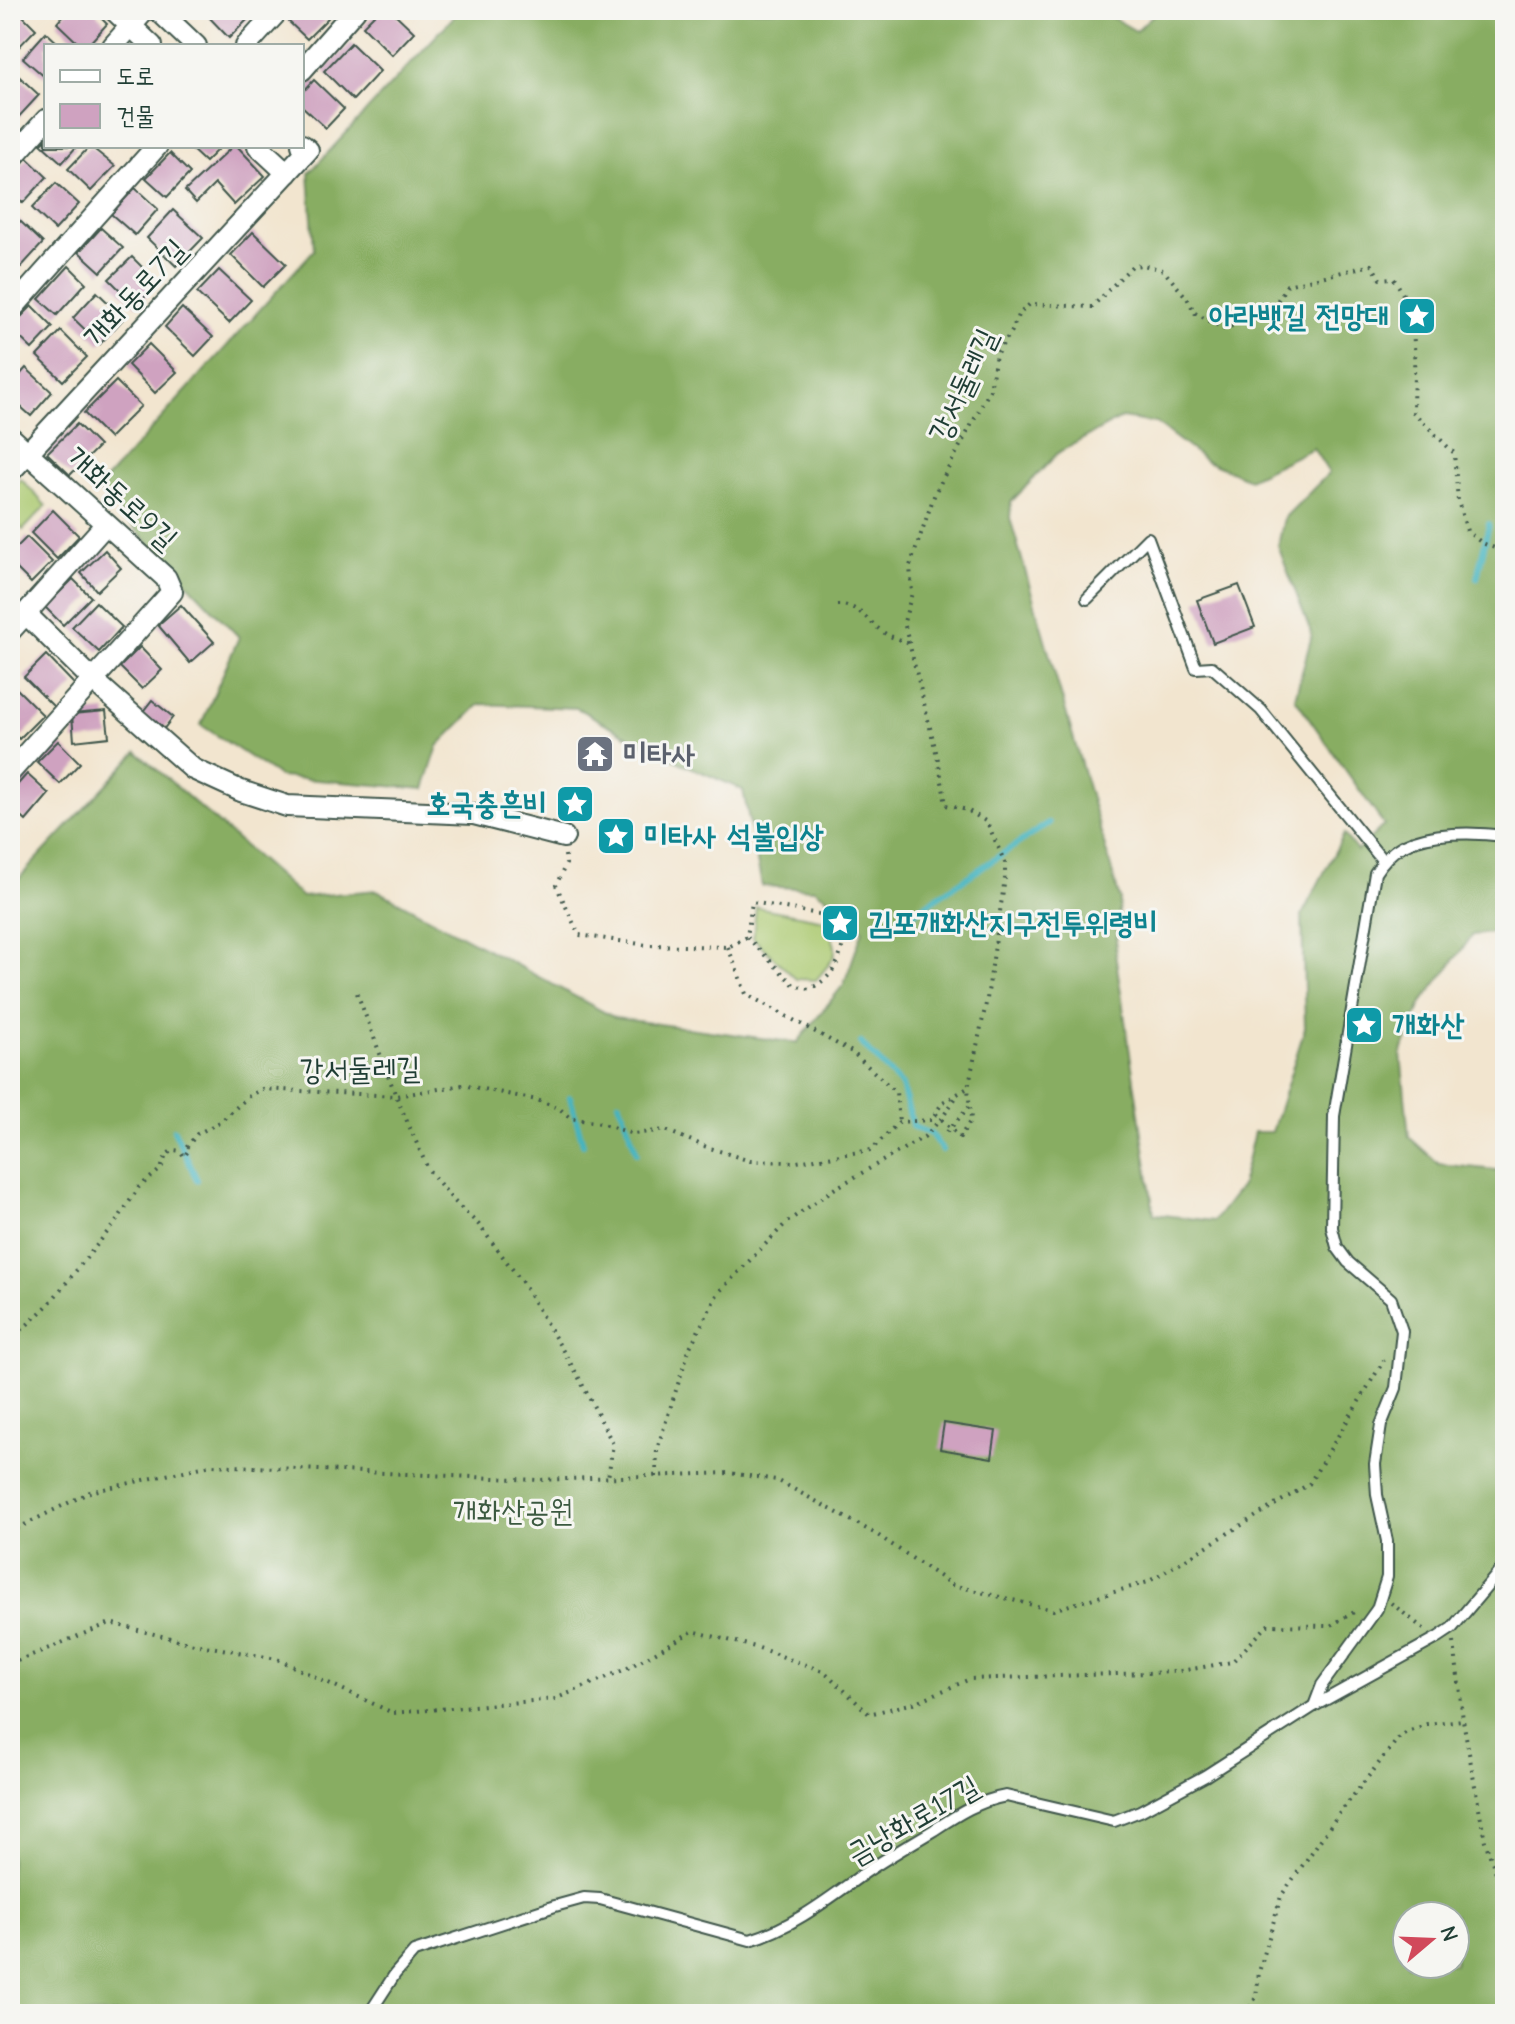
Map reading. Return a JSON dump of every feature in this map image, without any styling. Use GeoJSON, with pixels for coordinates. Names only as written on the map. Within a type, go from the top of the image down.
{"type":"FeatureCollection","features":[{"type":"Feature","properties":{"kind":"street"},"geometry":{"type":"LineString","coordinates":[[114,10],[150,44]]}},
{"type":"Feature","properties":{"kind":"street"},"geometry":{"type":"LineString","coordinates":[[115,44],[145,10]]}},
{"type":"Feature","properties":{"kind":"street"},"geometry":{"type":"LineString","coordinates":[[158,10],[194,44]]}},
{"type":"Feature","properties":{"kind":"street"},"geometry":{"type":"LineString","coordinates":[[248,44],[279,10]]}},
{"type":"Feature","properties":{"kind":"street"},"geometry":{"type":"LineString","coordinates":[[304,68],[355,10]]}},
{"type":"Feature","properties":{"kind":"street"},"geometry":{"type":"LineString","coordinates":[[10,160],[44,122]]}},
{"type":"Feature","properties":{"kind":"street"},"geometry":{"type":"LineString","coordinates":[[10,311],[155,148]]}},
{"type":"Feature","properties":{"kind":"street"},"geometry":{"type":"LineString","coordinates":[[260,148],[287,173]]}},
{"type":"Feature","properties":{"kind":"street","name":"개화동로7길"},"geometry":{"type":"LineString","coordinates":[[10,472],[287,173],[305,148]]}},
{"type":"Feature","properties":{"kind":"street","name":"개화동로9길"},"geometry":{"type":"LineString","coordinates":[[10,437],[166,578],[172,592],[94,681]]}},
{"type":"Feature","properties":{"kind":"street"},"geometry":{"type":"LineString","coordinates":[[10,631],[105,525]]}},
{"type":"Feature","properties":{"kind":"street"},"geometry":{"type":"LineString","coordinates":[[26,614],[94,681],[193,769],[241,791],[287,806],[474,814],[564,837]]}},
{"type":"Feature","properties":{"kind":"street"},"geometry":{"type":"LineString","coordinates":[[10,772],[94,681]]}},
{"type":"Feature","properties":{"kind":"lane"},"geometry":{"type":"LineString","coordinates":[[1087,599],[1148,538],[1196,668],[1212,667],[1261,710],[1383,861]]}},
{"type":"Feature","properties":{"kind":"lane"},"geometry":{"type":"LineString","coordinates":[[1314,1706],[1322,1685],[1377,1609],[1387,1577],[1388,1555],[1377,1495],[1377,1443],[1396,1388],[1402,1331],[1391,1299],[1348,1262],[1337,1247],[1332,1228],[1334,1116],[1375,873],[1383,861],[1402,846],[1465,834],[1505,836]]}},
{"type":"Feature","properties":{"kind":"lane","name":"금낭화로17길"},"geometry":{"type":"LineString","coordinates":[[369,2014],[395,1974],[414,1952],[584,1898],[600,1899],[750,1940],[815,1908],[974,1805],[1006,1796],[1114,1821],[1172,1795],[1314,1706],[1437,1638],[1452,1628],[1505,1565]]}},
{"type":"Feature","properties":{"kind":"path","name":"강서둘레길"},"geometry":{"type":"LineString","coordinates":[[970,1106],[968,1088],[987,999],[1005,863],[987,822],[967,810],[946,805],[904,622],[912,593],[910,566],[935,493],[990,390],[996,354],[1012,331],[1018,315],[1030,304],[1092,307],[1132,266],[1143,265],[1163,270],[1187,298],[1195,313],[1224,329],[1238,321],[1271,311],[1287,285],[1372,265],[1380,279],[1393,278],[1402,289],[1413,320],[1413,412],[1454,453],[1458,501],[1467,531],[1489,547],[1505,552]]}},
{"type":"Feature","properties":{"kind":"path"},"geometry":{"type":"LineString","coordinates":[[1010,309],[1018,315]]}},
{"type":"Feature","properties":{"kind":"path"},"geometry":{"type":"LineString","coordinates":[[837,605],[848,604],[886,634],[910,643]]}},
{"type":"Feature","properties":{"kind":"path"},"geometry":{"type":"LineString","coordinates":[[564,837],[566,864],[556,885],[579,935],[647,945],[728,947],[747,937]]}},
{"type":"Feature","properties":{"kind":"path"},"geometry":{"type":"LineString","coordinates":[[752,902],[824,915],[834,921],[844,937],[841,956],[826,982],[809,989],[794,985],[747,937],[752,902]]}},
{"type":"Feature","properties":{"kind":"path"},"geometry":{"type":"LineString","coordinates":[[728,947],[746,994],[852,1052],[896,1092],[899,1122],[931,1120],[943,1102],[968,1088]]}},
{"type":"Feature","properties":{"kind":"path"},"geometry":{"type":"LineString","coordinates":[[357,993],[428,1169],[479,1225],[522,1282],[578,1376],[613,1444],[608,1478]]}},
{"type":"Feature","properties":{"kind":"path","name":"강서둘레길"},"geometry":{"type":"LineString","coordinates":[[10,1341],[49,1304],[118,1219],[139,1187],[161,1169],[166,1155],[173,1150],[185,1155],[186,1148],[197,1134],[220,1122],[250,1095],[262,1089],[396,1096],[463,1085],[537,1100],[559,1108],[573,1118],[633,1134],[665,1130],[750,1161],[797,1162],[871,1150],[899,1122]]}},
{"type":"Feature","properties":{"kind":"path"},"geometry":{"type":"LineString","coordinates":[[656,1477],[657,1449],[690,1347],[718,1293],[787,1222],[834,1189],[927,1135],[958,1095]]}},
{"type":"Feature","properties":{"kind":"path"},"geometry":{"type":"LineString","coordinates":[[936,1114],[949,1130],[960,1137],[971,1120],[970,1106]]}},
{"type":"Feature","properties":{"kind":"path"},"geometry":{"type":"LineString","coordinates":[[949,1130],[970,1106]]}},
{"type":"Feature","properties":{"kind":"path"},"geometry":{"type":"LineString","coordinates":[[10,1532],[90,1492],[211,1465],[538,1480],[729,1473],[777,1480],[876,1534],[952,1585],[1053,1610],[1148,1582],[1309,1484],[1402,1331]]}},
{"type":"Feature","properties":{"kind":"path"},"geometry":{"type":"LineString","coordinates":[[10,1664],[110,1623],[194,1644],[277,1659],[393,1713],[555,1699],[626,1669],[693,1631],[759,1648],[825,1672],[869,1714],[914,1703],[970,1679],[1175,1672],[1232,1662],[1268,1625],[1330,1626],[1381,1596],[1437,1638]]}},
{"type":"Feature","properties":{"kind":"path"},"geometry":{"type":"LineString","coordinates":[[1452,1628],[1463,1720],[1485,1841],[1505,1899]]}},
{"type":"Feature","properties":{"kind":"path"},"geometry":{"type":"LineString","coordinates":[[1246,2014],[1256,1997],[1259,1972],[1281,1896],[1338,1815],[1401,1735],[1427,1724],[1463,1720]]}},
{"type":"Feature","properties":{"kind":"green space","name":"개화산공원"},"geometry":{"type":"Polygon","coordinates":[[[460,10],[1099,10],[1136,31],[1158,10],[1505,10],[1505,934],[1473,935],[1421,1004],[1401,1054],[1409,1137],[1439,1164],[1505,1171],[1505,2014],[10,2014],[10,888],[137,752],[302,897],[377,890],[615,1018],[797,1043],[844,984],[863,930],[842,908],[814,889],[762,886],[743,790],[661,754],[577,708],[480,704],[438,746],[424,789],[280,777],[201,725],[239,637],[97,489],[314,250],[309,173],[460,10]],[[1121,418],[1059,452],[1011,502],[1010,518],[1120,899],[1115,953],[1154,1214],[1214,1221],[1241,1186],[1254,1132],[1272,1132],[1305,1028],[1302,915],[1344,834],[1357,851],[1384,825],[1295,698],[1312,635],[1278,546],[1284,518],[1329,473],[1313,448],[1249,479],[1206,461],[1156,423],[1121,418]]]}},
{"type":"Feature","properties":{"kind":"green space"},"geometry":{"type":"Polygon","coordinates":[[[21,479],[46,506],[23,530],[10,517],[10,490],[21,479]]]}},
{"type":"Feature","properties":{"kind":"green space"},"geometry":{"type":"Polygon","coordinates":[[[756,907],[824,920],[835,952],[816,980],[796,979],[753,938],[756,907]]]}},
{"type":"Feature","properties":{"kind":"building"},"geometry":{"type":"Polygon","coordinates":[[[12,10],[17,10],[36,29],[14,52],[10,49],[12,10]]]}},
{"type":"Feature","properties":{"kind":"building"},"geometry":{"type":"Polygon","coordinates":[[[68,10],[93,10],[107,24],[89,44],[79,44],[57,23],[68,10]]]}},
{"type":"Feature","properties":{"kind":"building"},"geometry":{"type":"Polygon","coordinates":[[[210,10],[243,10],[250,17],[229,38],[206,14],[210,10]]]}},
{"type":"Feature","properties":{"kind":"building"},"geometry":{"type":"Polygon","coordinates":[[[296,10],[320,10],[328,18],[307,39],[287,20],[296,10]]]}},
{"type":"Feature","properties":{"kind":"building"},"geometry":{"type":"Polygon","coordinates":[[[379,10],[391,10],[414,32],[392,55],[363,26],[379,10]]]}},
{"type":"Feature","properties":{"kind":"building"},"geometry":{"type":"Polygon","coordinates":[[[46,32],[59,44],[44,44],[44,76],[23,58],[46,32]]]}},
{"type":"Feature","properties":{"kind":"building"},"geometry":{"type":"Polygon","coordinates":[[[351,43],[380,71],[353,100],[324,71],[351,43]]]}},
{"type":"Feature","properties":{"kind":"building"},"geometry":{"type":"Polygon","coordinates":[[[10,68],[39,95],[14,122],[10,119],[10,68]]]}},
{"type":"Feature","properties":{"kind":"building"},"geometry":{"type":"Polygon","coordinates":[[[314,80],[344,109],[326,128],[304,108],[304,91],[314,80]]]}},
{"type":"Feature","properties":{"kind":"building"},"geometry":{"type":"Polygon","coordinates":[[[45,148],[75,148],[62,163],[45,148]]]}},
{"type":"Feature","properties":{"kind":"building"},"geometry":{"type":"Polygon","coordinates":[[[88,148],[92,148],[115,166],[91,191],[68,169],[88,148]]]}},
{"type":"Feature","properties":{"kind":"building"},"geometry":{"type":"Polygon","coordinates":[[[190,148],[219,148],[205,162],[190,148]]]}},
{"type":"Feature","properties":{"kind":"building"},"geometry":{"type":"Polygon","coordinates":[[[231,148],[239,148],[265,176],[234,205],[215,184],[196,203],[185,191],[231,148]]]}},
{"type":"Feature","properties":{"kind":"building"},"geometry":{"type":"Polygon","coordinates":[[[170,153],[190,173],[167,197],[146,178],[170,153]]]}},
{"type":"Feature","properties":{"kind":"building"},"geometry":{"type":"Polygon","coordinates":[[[27,158],[47,177],[23,203],[10,190],[10,177],[27,158]]]}},
{"type":"Feature","properties":{"kind":"building"},"geometry":{"type":"Polygon","coordinates":[[[56,183],[79,204],[55,230],[32,208],[56,183]]]}},
{"type":"Feature","properties":{"kind":"building"},"geometry":{"type":"Polygon","coordinates":[[[135,188],[158,209],[135,235],[111,214],[135,188]]]}},
{"type":"Feature","properties":{"kind":"building"},"geometry":{"type":"Polygon","coordinates":[[[173,210],[203,238],[176,266],[147,238],[173,210]]]}},
{"type":"Feature","properties":{"kind":"building"},"geometry":{"type":"Polygon","coordinates":[[[19,220],[43,243],[21,267],[10,256],[10,230],[19,220]]]}},
{"type":"Feature","properties":{"kind":"building"},"geometry":{"type":"Polygon","coordinates":[[[101,228],[123,248],[101,272],[79,252],[101,228]]]}},
{"type":"Feature","properties":{"kind":"building"},"geometry":{"type":"Polygon","coordinates":[[[253,232],[286,264],[263,287],[231,255],[253,232]]]}},
{"type":"Feature","properties":{"kind":"building"},"geometry":{"type":"Polygon","coordinates":[[[132,257],[158,283],[136,306],[109,279],[132,257]]]}},
{"type":"Feature","properties":{"kind":"building"},"geometry":{"type":"Polygon","coordinates":[[[69,266],[86,283],[57,315],[39,299],[69,266]]]}},
{"type":"Feature","properties":{"kind":"building"},"geometry":{"type":"Polygon","coordinates":[[[219,270],[251,300],[229,323],[197,293],[219,270]]]}},
{"type":"Feature","properties":{"kind":"building"},"geometry":{"type":"Polygon","coordinates":[[[97,292],[124,318],[100,344],[73,318],[97,292]]]}},
{"type":"Feature","properties":{"kind":"building"},"geometry":{"type":"Polygon","coordinates":[[[32,306],[53,327],[32,349],[10,328],[32,306]]]}},
{"type":"Feature","properties":{"kind":"building"},"geometry":{"type":"Polygon","coordinates":[[[182,308],[213,337],[195,356],[165,327],[182,308]]]}},
{"type":"Feature","properties":{"kind":"building"},"geometry":{"type":"Polygon","coordinates":[[[61,331],[87,357],[63,381],[37,356],[61,331]]]}},
{"type":"Feature","properties":{"kind":"building"},"geometry":{"type":"Polygon","coordinates":[[[149,344],[177,372],[155,393],[128,365],[149,344]]]}},
{"type":"Feature","properties":{"kind":"building"},"geometry":{"type":"Polygon","coordinates":[[[26,368],[52,392],[31,416],[10,397],[10,386],[26,368]]]}},
{"type":"Feature","properties":{"kind":"building"},"geometry":{"type":"Polygon","coordinates":[[[116,381],[141,406],[109,438],[84,413],[116,381]]]}},
{"type":"Feature","properties":{"kind":"building"},"geometry":{"type":"Polygon","coordinates":[[[77,424],[99,446],[70,475],[47,453],[77,424]]]}},
{"type":"Feature","properties":{"kind":"building"},"geometry":{"type":"Polygon","coordinates":[[[53,510],[79,536],[57,559],[31,533],[53,510]]]}},
{"type":"Feature","properties":{"kind":"building"},"geometry":{"type":"Polygon","coordinates":[[[27,537],[52,562],[31,583],[10,562],[10,554],[27,537]]]}},
{"type":"Feature","properties":{"kind":"building"},"geometry":{"type":"Polygon","coordinates":[[[105,550],[121,568],[97,591],[81,573],[105,550]]]}},
{"type":"Feature","properties":{"kind":"building"},"geometry":{"type":"Polygon","coordinates":[[[73,579],[91,597],[63,625],[45,607],[73,579]]]}},
{"type":"Feature","properties":{"kind":"building"},"geometry":{"type":"Polygon","coordinates":[[[1239,585],[1255,627],[1213,643],[1197,600],[1239,585]]]}},
{"type":"Feature","properties":{"kind":"building"},"geometry":{"type":"Polygon","coordinates":[[[96,602],[122,627],[99,652],[72,627],[96,602]]]}},
{"type":"Feature","properties":{"kind":"building"},"geometry":{"type":"Polygon","coordinates":[[[181,605],[214,642],[190,663],[158,625],[181,605]]]}},
{"type":"Feature","properties":{"kind":"building"},"geometry":{"type":"Polygon","coordinates":[[[140,647],[162,670],[142,689],[120,667],[140,647]]]}},
{"type":"Feature","properties":{"kind":"building"},"geometry":{"type":"Polygon","coordinates":[[[46,655],[75,685],[54,707],[24,677],[46,655]]]}},
{"type":"Feature","properties":{"kind":"building"},"geometry":{"type":"Polygon","coordinates":[[[17,689],[43,715],[19,739],[10,730],[10,695],[17,689]]]}},
{"type":"Feature","properties":{"kind":"building"},"geometry":{"type":"Polygon","coordinates":[[[152,700],[173,717],[162,731],[141,714],[152,700]]]}},
{"type":"Feature","properties":{"kind":"building"},"geometry":{"type":"Polygon","coordinates":[[[106,711],[109,737],[74,741],[72,714],[106,711]]]}},
{"type":"Feature","properties":{"kind":"building"},"geometry":{"type":"Polygon","coordinates":[[[58,741],[80,763],[60,784],[37,762],[58,741]]]}},
{"type":"Feature","properties":{"kind":"building"},"geometry":{"type":"Polygon","coordinates":[[[27,774],[49,794],[26,821],[10,806],[10,793],[27,774]]]}},
{"type":"Feature","properties":{"kind":"building"},"geometry":{"type":"Polygon","coordinates":[[[944,1423],[996,1431],[992,1458],[940,1449],[944,1423]]]}},
{"type":"Feature","properties":{"kind":"waterway"},"geometry":{"type":"LineString","coordinates":[[1477,578],[1489,524]]}},
{"type":"Feature","properties":{"kind":"waterway"},"geometry":{"type":"LineString","coordinates":[[903,922],[1049,823]]}},
{"type":"Feature","properties":{"kind":"waterway"},"geometry":{"type":"LineString","coordinates":[[861,1043],[902,1086],[913,1127],[931,1134],[942,1150]]}},
{"type":"Feature","properties":{"kind":"waterway"},"geometry":{"type":"LineString","coordinates":[[570,1097],[583,1144]]}},
{"type":"Feature","properties":{"kind":"waterway"},"geometry":{"type":"LineString","coordinates":[[619,1102],[637,1153]]}},
{"type":"Feature","properties":{"kind":"waterway"},"geometry":{"type":"LineString","coordinates":[[174,1130],[197,1180]]}},
{"type":"Feature","properties":{"kind":"place","name":"아라뱃길 전망대"},"geometry":{"type":"Point","coordinates":[1417,316]}},
{"type":"Feature","properties":{"kind":"place","name":"미타사"},"geometry":{"type":"Point","coordinates":[595,754]}},
{"type":"Feature","properties":{"kind":"place","name":"호국충흔비"},"geometry":{"type":"Point","coordinates":[575,804]}},
{"type":"Feature","properties":{"kind":"place","name":"미타사 석불입상"},"geometry":{"type":"Point","coordinates":[616,836]}},
{"type":"Feature","properties":{"kind":"place","name":"김포개화산지구전투위령비"},"geometry":{"type":"Point","coordinates":[840,923]}},
{"type":"Feature","properties":{"kind":"place","name":"개화산"},"geometry":{"type":"Point","coordinates":[1364,1025]}}]}
